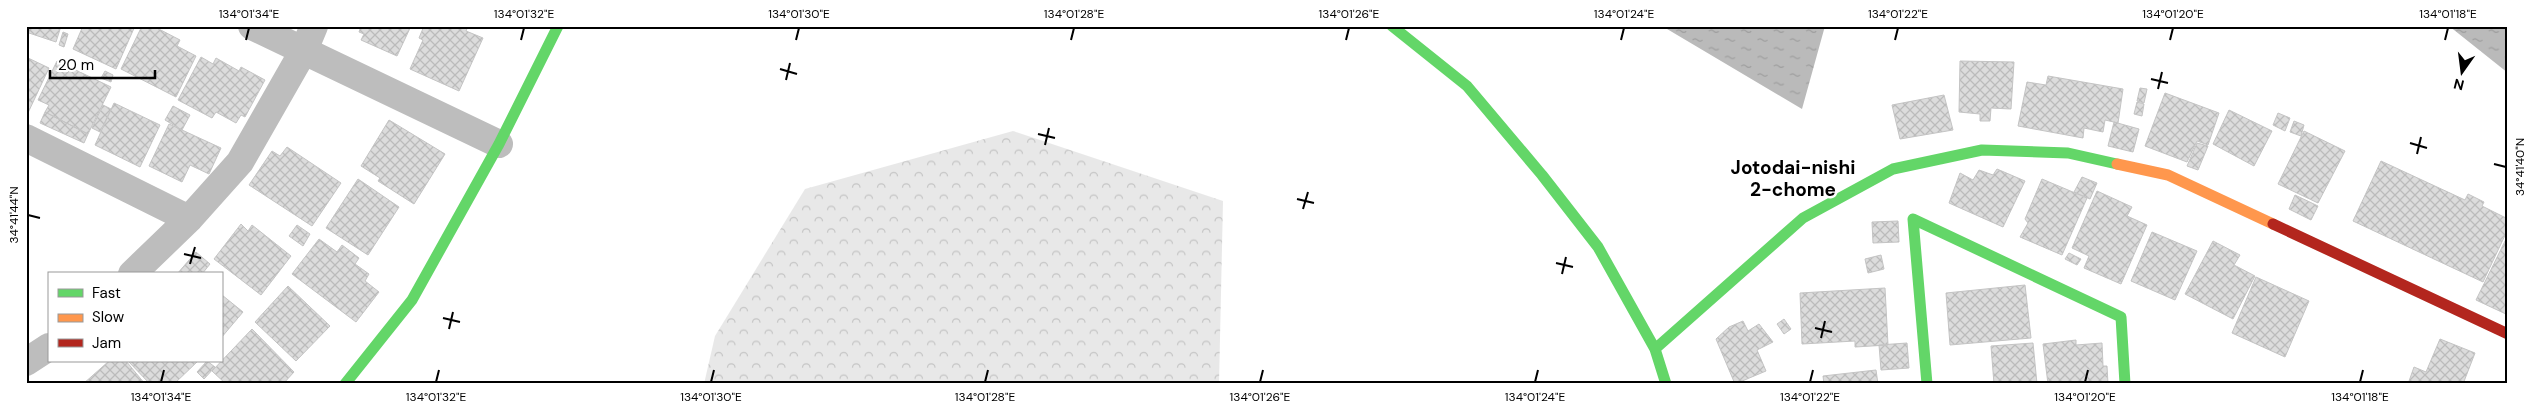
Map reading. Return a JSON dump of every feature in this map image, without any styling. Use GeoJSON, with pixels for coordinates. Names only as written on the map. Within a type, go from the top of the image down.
{"type":"FeatureCollection","features":[{"type":"Feature","properties":{"kind":"street"},"geometry":{"type":"LineString","coordinates":[[252,26],[309,38],[499,144]]}},
{"type":"Feature","properties":{"kind":"street"},"geometry":{"type":"LineString","coordinates":[[345,384],[412,300],[499,144],[558,26]]}},
{"type":"Feature","properties":{"kind":"street"},"geometry":{"type":"LineString","coordinates":[[1392,26],[1467,86],[1542,175],[1598,247],[1655,349],[1666,384]]}},
{"type":"Feature","properties":{"kind":"street"},"geometry":{"type":"LineString","coordinates":[[134,272],[188,219],[240,162],[309,38]]}},
{"type":"Feature","properties":{"kind":"street"},"geometry":{"type":"LineString","coordinates":[[26,138],[188,219]]}},
{"type":"Feature","properties":{"kind":"street"},"geometry":{"type":"LineString","coordinates":[[1655,349],[1803,218],[1893,169],[1982,150],[2068,153],[2168,175],[2508,334]]}},
{"type":"Feature","properties":{"kind":"street"},"geometry":{"type":"LineString","coordinates":[[1928,384],[1913,219],[2121,316],[2126,384]]}},
{"type":"Feature","properties":{"kind":"street"},"geometry":{"type":"LineString","coordinates":[[26,362],[48,348]]}},
{"type":"Feature","properties":{"kind":"green space"},"geometry":{"type":"Polygon","coordinates":[[[1013,131],[1223,201],[1219,384],[704,384],[715,336],[805,189],[1013,131]]]}},
{"type":"Feature","properties":{"kind":"water"},"geometry":{"type":"Polygon","coordinates":[[[1662,26],[1825,26],[1802,109],[1662,26]]]}},
{"type":"Feature","properties":{"kind":"water"},"geometry":{"type":"Polygon","coordinates":[[[2449,26],[2508,26],[2508,73],[2449,26]]]}},
{"type":"Feature","properties":{"kind":"building"},"geometry":{"type":"Polygon","coordinates":[[[26,26],[61,26],[56,42],[26,32],[26,26]]]}},
{"type":"Feature","properties":{"kind":"building"},"geometry":{"type":"Polygon","coordinates":[[[83,26],[135,26],[116,69],[73,49],[83,26]]]}},
{"type":"Feature","properties":{"kind":"building"},"geometry":{"type":"Polygon","coordinates":[[[142,26],[153,26],[180,40],[177,46],[196,56],[176,97],[121,69],[142,26]]]}},
{"type":"Feature","properties":{"kind":"building"},"geometry":{"type":"Polygon","coordinates":[[[361,26],[411,26],[397,56],[361,40],[364,34],[359,32],[361,26]]]}},
{"type":"Feature","properties":{"kind":"building"},"geometry":{"type":"Polygon","coordinates":[[[424,26],[468,26],[466,31],[483,38],[459,91],[410,69],[423,40],[419,38],[424,26]]]}},
{"type":"Feature","properties":{"kind":"building"},"geometry":{"type":"Polygon","coordinates":[[[63,32],[68,34],[64,47],[59,45],[63,32]]]}},
{"type":"Feature","properties":{"kind":"building"},"geometry":{"type":"Polygon","coordinates":[[[26,57],[49,68],[27,115],[26,115],[26,57]]]}},
{"type":"Feature","properties":{"kind":"building"},"geometry":{"type":"Polygon","coordinates":[[[201,57],[213,64],[216,58],[239,71],[241,67],[265,80],[245,117],[241,115],[236,123],[216,112],[212,118],[178,100],[201,57]]]}},
{"type":"Feature","properties":{"kind":"building"},"geometry":{"type":"Polygon","coordinates":[[[57,61],[111,87],[88,134],[45,112],[49,105],[38,100],[57,61]]]}},
{"type":"Feature","properties":{"kind":"building"},"geometry":{"type":"Polygon","coordinates":[[[1960,61],[2014,62],[2011,109],[1991,108],[1990,121],[1980,121],[1980,114],[1959,112],[1960,61]]]}},
{"type":"Feature","properties":{"kind":"building"},"geometry":{"type":"Polygon","coordinates":[[[105,71],[113,75],[111,82],[101,78],[105,71]]]}},
{"type":"Feature","properties":{"kind":"building"},"geometry":{"type":"Polygon","coordinates":[[[2048,76],[2123,89],[2118,123],[2105,120],[2103,132],[2084,128],[2083,138],[2018,126],[2027,82],[2046,85],[2048,76]]]}},
{"type":"Feature","properties":{"kind":"building"},"geometry":{"type":"Polygon","coordinates":[[[2140,88],[2147,89],[2144,103],[2137,101],[2140,88]]]}},
{"type":"Feature","properties":{"kind":"building"},"geometry":{"type":"Polygon","coordinates":[[[2165,93],[2219,113],[2208,145],[2197,141],[2187,162],[2145,146],[2165,93]]]}},
{"type":"Feature","properties":{"kind":"building"},"geometry":{"type":"Polygon","coordinates":[[[1944,95],[1953,130],[1900,139],[1892,105],[1944,95]]]}},
{"type":"Feature","properties":{"kind":"building"},"geometry":{"type":"Polygon","coordinates":[[[2137,102],[2144,104],[2142,116],[2134,114],[2137,102]]]}},
{"type":"Feature","properties":{"kind":"building"},"geometry":{"type":"Polygon","coordinates":[[[114,103],[160,125],[140,167],[95,145],[114,103]]]}},
{"type":"Feature","properties":{"kind":"building"},"geometry":{"type":"Polygon","coordinates":[[[103,105],[111,109],[100,132],[92,128],[103,105]]]}},
{"type":"Feature","properties":{"kind":"building"},"geometry":{"type":"Polygon","coordinates":[[[173,106],[190,115],[182,130],[165,120],[173,106]]]}},
{"type":"Feature","properties":{"kind":"building"},"geometry":{"type":"Polygon","coordinates":[[[2229,110],[2272,131],[2254,166],[2213,144],[2229,110]]]}},
{"type":"Feature","properties":{"kind":"building"},"geometry":{"type":"Polygon","coordinates":[[[45,112],[88,134],[84,143],[40,123],[45,112]]]}},
{"type":"Feature","properties":{"kind":"building"},"geometry":{"type":"Polygon","coordinates":[[[2278,113],[2290,118],[2285,131],[2273,125],[2278,113]]]}},
{"type":"Feature","properties":{"kind":"building"},"geometry":{"type":"Polygon","coordinates":[[[389,120],[445,154],[414,204],[378,181],[380,178],[361,166],[389,120]]]}},
{"type":"Feature","properties":{"kind":"building"},"geometry":{"type":"Polygon","coordinates":[[[2294,121],[2304,125],[2301,136],[2290,132],[2294,121]]]}},
{"type":"Feature","properties":{"kind":"building"},"geometry":{"type":"Polygon","coordinates":[[[2114,122],[2139,129],[2133,152],[2108,146],[2114,122]]]}},
{"type":"Feature","properties":{"kind":"building"},"geometry":{"type":"Polygon","coordinates":[[[169,124],[221,148],[209,174],[190,165],[182,182],[149,166],[169,124]]]}},
{"type":"Feature","properties":{"kind":"building"},"geometry":{"type":"Polygon","coordinates":[[[2304,131],[2345,151],[2318,203],[2278,184],[2304,131]]]}},
{"type":"Feature","properties":{"kind":"building"},"geometry":{"type":"Polygon","coordinates":[[[2197,143],[2208,146],[2198,170],[2187,166],[2197,143]]]}},
{"type":"Feature","properties":{"kind":"building"},"geometry":{"type":"Polygon","coordinates":[[[287,147],[341,183],[312,226],[249,185],[272,151],[280,156],[287,147]]]}},
{"type":"Feature","properties":{"kind":"building"},"geometry":{"type":"Polygon","coordinates":[[[2381,161],[2465,200],[2468,194],[2484,202],[2482,206],[2508,219],[2508,229],[2483,282],[2353,221],[2381,161]]]}},
{"type":"Feature","properties":{"kind":"building"},"geometry":{"type":"Polygon","coordinates":[[[1997,169],[2025,181],[2003,227],[1949,203],[1960,173],[1973,180],[1979,170],[1993,175],[1997,169]]]}},
{"type":"Feature","properties":{"kind":"building"},"geometry":{"type":"Polygon","coordinates":[[[2082,177],[2097,183],[2090,199],[2074,192],[2082,177]]]}},
{"type":"Feature","properties":{"kind":"building"},"geometry":{"type":"Polygon","coordinates":[[[358,179],[399,207],[368,255],[326,228],[358,179]]]}},
{"type":"Feature","properties":{"kind":"building"},"geometry":{"type":"Polygon","coordinates":[[[2042,179],[2087,198],[2062,255],[2020,237],[2028,223],[2025,219],[2042,179]]]}},
{"type":"Feature","properties":{"kind":"building"},"geometry":{"type":"Polygon","coordinates":[[[2097,191],[2132,207],[2127,216],[2147,225],[2121,284],[2084,268],[2089,256],[2072,248],[2097,191]]]}},
{"type":"Feature","properties":{"kind":"building"},"geometry":{"type":"Polygon","coordinates":[[[2295,195],[2318,206],[2311,220],[2289,209],[2295,195]]]}},
{"type":"Feature","properties":{"kind":"building"},"geometry":{"type":"Polygon","coordinates":[[[1898,221],[1899,242],[1873,243],[1872,222],[1898,221]]]}},
{"type":"Feature","properties":{"kind":"building"},"geometry":{"type":"Polygon","coordinates":[[[241,224],[248,231],[252,225],[291,256],[261,295],[214,259],[241,224]]]}},
{"type":"Feature","properties":{"kind":"building"},"geometry":{"type":"Polygon","coordinates":[[[297,225],[310,234],[303,246],[289,236],[297,225]]]}},
{"type":"Feature","properties":{"kind":"building"},"geometry":{"type":"Polygon","coordinates":[[[2152,232],[2197,251],[2175,300],[2131,281],[2152,232]]]}},
{"type":"Feature","properties":{"kind":"building"},"geometry":{"type":"Polygon","coordinates":[[[2508,235],[2508,315],[2476,300],[2508,235]]]}},
{"type":"Feature","properties":{"kind":"building"},"geometry":{"type":"Polygon","coordinates":[[[319,239],[337,252],[342,245],[359,258],[355,264],[369,274],[365,281],[379,292],[356,322],[292,274],[319,239]]]}},
{"type":"Feature","properties":{"kind":"building"},"geometry":{"type":"Polygon","coordinates":[[[2213,241],[2240,255],[2234,265],[2255,276],[2233,319],[2185,294],[2213,241]]]}},
{"type":"Feature","properties":{"kind":"building"},"geometry":{"type":"Polygon","coordinates":[[[196,252],[210,264],[204,272],[179,272],[196,252]]]}},
{"type":"Feature","properties":{"kind":"building"},"geometry":{"type":"Polygon","coordinates":[[[2069,253],[2081,259],[2077,265],[2065,259],[2069,253]]]}},
{"type":"Feature","properties":{"kind":"building"},"geometry":{"type":"Polygon","coordinates":[[[1881,255],[1884,269],[1868,273],[1865,259],[1881,255]]]}},
{"type":"Feature","properties":{"kind":"building"},"geometry":{"type":"Polygon","coordinates":[[[2256,277],[2309,301],[2285,357],[2232,333],[2256,277]]]}},
{"type":"Feature","properties":{"kind":"building"},"geometry":{"type":"Polygon","coordinates":[[[2025,285],[2031,338],[1950,345],[1946,293],[2025,285]]]}},
{"type":"Feature","properties":{"kind":"building"},"geometry":{"type":"Polygon","coordinates":[[[288,286],[330,326],[296,361],[255,322],[288,286]]]}},
{"type":"Feature","properties":{"kind":"building"},"geometry":{"type":"Polygon","coordinates":[[[1885,288],[1888,345],[1855,347],[1855,341],[1802,344],[1800,293],[1885,288]]]}},
{"type":"Feature","properties":{"kind":"building"},"geometry":{"type":"Polygon","coordinates":[[[222,295],[243,312],[222,337],[222,295]]]}},
{"type":"Feature","properties":{"kind":"building"},"geometry":{"type":"Polygon","coordinates":[[[1784,319],[1791,329],[1784,334],[1777,324],[1784,319]]]}},
{"type":"Feature","properties":{"kind":"building"},"geometry":{"type":"Polygon","coordinates":[[[1743,321],[1748,331],[1759,324],[1773,342],[1757,350],[1766,371],[1735,384],[1716,339],[1729,327],[1743,321]]]}},
{"type":"Feature","properties":{"kind":"building"},"geometry":{"type":"Polygon","coordinates":[[[252,329],[294,372],[283,384],[226,384],[212,371],[252,329]]]}},
{"type":"Feature","properties":{"kind":"building"},"geometry":{"type":"Polygon","coordinates":[[[2440,339],[2475,353],[2463,384],[2408,384],[2414,367],[2426,372],[2440,339]]]}},
{"type":"Feature","properties":{"kind":"building"},"geometry":{"type":"Polygon","coordinates":[[[2076,340],[2076,345],[2102,343],[2103,366],[2107,366],[2108,384],[2048,384],[2043,344],[2076,340]]]}},
{"type":"Feature","properties":{"kind":"building"},"geometry":{"type":"Polygon","coordinates":[[[1907,343],[1909,368],[1881,370],[1879,345],[1907,343]]]}},
{"type":"Feature","properties":{"kind":"building"},"geometry":{"type":"Polygon","coordinates":[[[2033,343],[2037,384],[1994,384],[1991,346],[2033,343]]]}},
{"type":"Feature","properties":{"kind":"building"},"geometry":{"type":"Polygon","coordinates":[[[108,362],[127,362],[145,384],[83,384],[108,362]]]}},
{"type":"Feature","properties":{"kind":"building"},"geometry":{"type":"Polygon","coordinates":[[[129,362],[197,362],[174,384],[150,384],[129,362]]]}},
{"type":"Feature","properties":{"kind":"building"},"geometry":{"type":"Polygon","coordinates":[[[206,362],[215,367],[204,379],[197,372],[206,362]]]}},
{"type":"Feature","properties":{"kind":"building"},"geometry":{"type":"Polygon","coordinates":[[[1876,370],[1878,384],[1824,384],[1823,376],[1876,370]]]}},
{"type":"Feature","properties":{"kind":"traffic: fast"},"geometry":{"type":"LineString","coordinates":[[345,384],[412,300],[499,144],[558,26]]}},
{"type":"Feature","properties":{"kind":"traffic: fast"},"geometry":{"type":"LineString","coordinates":[[1392,26],[1467,86],[1542,175],[1598,247],[1655,349],[1666,384]]}},
{"type":"Feature","properties":{"kind":"traffic: fast"},"geometry":{"type":"LineString","coordinates":[[1655,349],[1803,218],[1893,169],[1982,150],[2068,153],[2117,164]]}},
{"type":"Feature","properties":{"kind":"traffic: fast"},"geometry":{"type":"LineString","coordinates":[[1927,384],[1913,219],[2121,317],[2125,384]]}},
{"type":"Feature","properties":{"kind":"traffic: slow"},"geometry":{"type":"LineString","coordinates":[[2117,164],[2168,175],[2273,224]]}},
{"type":"Feature","properties":{"kind":"traffic: jam"},"geometry":{"type":"LineString","coordinates":[[2273,224],[2508,334]]}},
{"type":"Feature","properties":{"kind":"district","name":"Jotodai-nishi 2-chome"},"geometry":{"type":"Point","coordinates":[1793,178]}}]}
